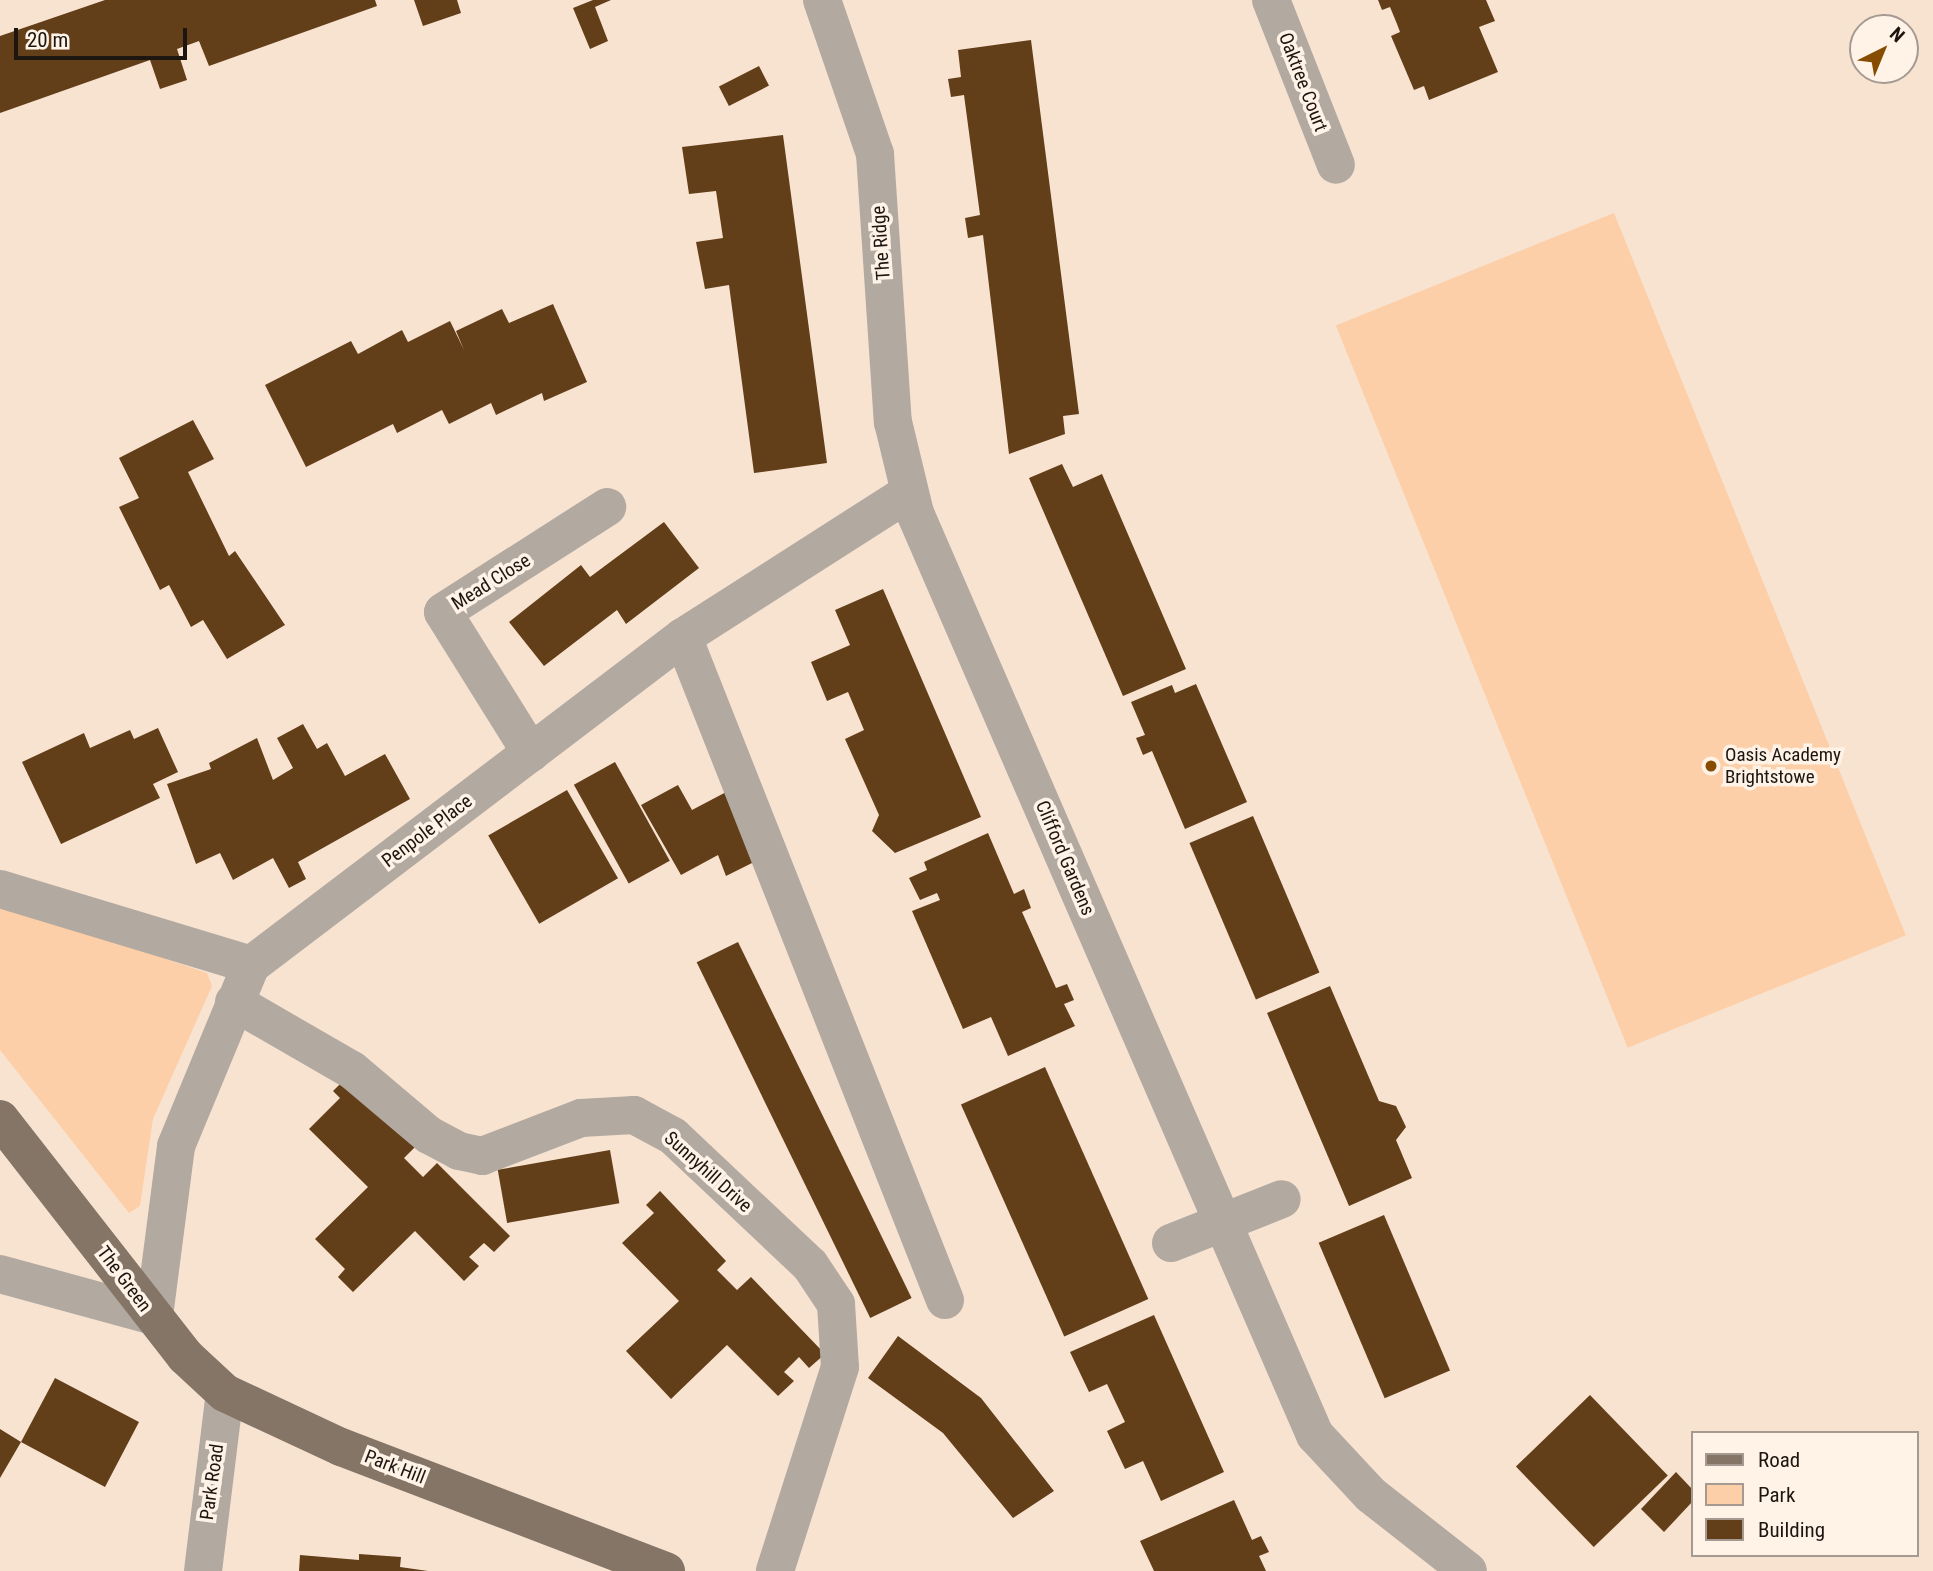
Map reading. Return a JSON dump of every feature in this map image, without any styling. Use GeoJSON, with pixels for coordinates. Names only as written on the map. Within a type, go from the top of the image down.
{"type":"FeatureCollection","features":[{"type":"Feature","properties":{"kind":"main road","name":"The Green"},"geometry":{"type":"LineString","coordinates":[[0,1119],[154,1316]]}},
{"type":"Feature","properties":{"kind":"main road","name":"Park Hill"},"geometry":{"type":"LineString","coordinates":[[154,1316],[225,1393],[341,1447],[666,1571]]}},
{"type":"Feature","properties":{"kind":"street","name":"The Ridge"},"geometry":{"type":"LineString","coordinates":[[822,0],[875,154],[893,422],[908,493]]}},
{"type":"Feature","properties":{"kind":"street","name":"Oaktree Court"},"geometry":{"type":"LineString","coordinates":[[1271,0],[1336,165]]}},
{"type":"Feature","properties":{"kind":"street","name":"Penpole Place"},"geometry":{"type":"LineString","coordinates":[[154,1316],[176,1146],[251,965],[683,637],[908,493]]}},
{"type":"Feature","properties":{"kind":"street","name":"Clifford Gardens"},"geometry":{"type":"LineString","coordinates":[[908,493],[1315,1436],[1371,1495],[1468,1571]]}},
{"type":"Feature","properties":{"kind":"street","name":"Mead Close"},"geometry":{"type":"LineString","coordinates":[[531,753],[443,612],[607,507]]}},
{"type":"Feature","properties":{"kind":"street"},"geometry":{"type":"LineString","coordinates":[[683,637],[945,1300]]}},
{"type":"Feature","properties":{"kind":"street"},"geometry":{"type":"LineString","coordinates":[[0,889],[251,965]]}},
{"type":"Feature","properties":{"kind":"street","name":"Sunnyhill Drive"},"geometry":{"type":"LineString","coordinates":[[234,1002],[352,1070],[429,1135],[459,1151],[482,1156],[581,1118],[634,1115],[673,1136],[810,1265],[836,1304],[840,1367],[775,1571]]}},
{"type":"Feature","properties":{"kind":"street"},"geometry":{"type":"LineString","coordinates":[[1171,1243],[1282,1199]]}},
{"type":"Feature","properties":{"kind":"street","name":"The Green"},"geometry":{"type":"LineString","coordinates":[[0,1274],[154,1316]]}},
{"type":"Feature","properties":{"kind":"street","name":"Park Road"},"geometry":{"type":"LineString","coordinates":[[203,1571],[225,1393]]}},
{"type":"Feature","properties":{"kind":"green space"},"geometry":{"type":"Polygon","coordinates":[[[1614,213],[1906,935],[1628,1048],[1336,325],[1614,213]]]}},
{"type":"Feature","properties":{"kind":"green space"},"geometry":{"type":"Polygon","coordinates":[[[0,902],[207,973],[212,986],[153,1119],[140,1206],[129,1213],[0,1050],[0,902]]]}},
{"type":"Feature","properties":{"kind":"building"},"geometry":{"type":"Polygon","coordinates":[[[105,0],[375,0],[377,6],[209,66],[199,41],[177,49],[187,80],[160,89],[150,60],[0,113],[0,36],[105,0]]]}},
{"type":"Feature","properties":{"kind":"building"},"geometry":{"type":"Polygon","coordinates":[[[414,0],[457,0],[461,13],[423,26],[414,0]]]}},
{"type":"Feature","properties":{"kind":"building"},"geometry":{"type":"Polygon","coordinates":[[[593,0],[611,0],[595,7],[608,41],[590,49],[573,8],[593,0]]]}},
{"type":"Feature","properties":{"kind":"building"},"geometry":{"type":"Polygon","coordinates":[[[1378,0],[1486,0],[1495,21],[1479,27],[1498,72],[1429,100],[1424,86],[1414,90],[1391,36],[1400,32],[1397,24],[1390,7],[1382,10],[1378,0]]]}},
{"type":"Feature","properties":{"kind":"building"},"geometry":{"type":"Polygon","coordinates":[[[1031,40],[1079,414],[1063,416],[1065,434],[1009,454],[983,235],[968,238],[965,218],[980,215],[964,95],[951,97],[948,79],[961,77],[958,50],[1031,40]]]}},
{"type":"Feature","properties":{"kind":"building"},"geometry":{"type":"Polygon","coordinates":[[[759,66],[769,86],[729,106],[719,86],[759,66]]]}},
{"type":"Feature","properties":{"kind":"building"},"geometry":{"type":"Polygon","coordinates":[[[783,135],[827,463],[754,473],[729,285],[705,289],[696,242],[723,238],[716,191],[689,194],[682,147],[783,135]]]}},
{"type":"Feature","properties":{"kind":"building"},"geometry":{"type":"Polygon","coordinates":[[[553,304],[587,382],[544,401],[542,393],[496,415],[491,403],[449,424],[442,410],[397,433],[393,424],[306,467],[265,385],[351,341],[358,354],[402,330],[408,342],[450,321],[464,350],[456,331],[502,309],[509,323],[553,304]]]}},
{"type":"Feature","properties":{"kind":"building"},"geometry":{"type":"Polygon","coordinates":[[[193,420],[214,459],[188,472],[229,556],[235,551],[285,625],[227,659],[203,620],[191,627],[169,585],[160,590],[119,507],[139,498],[119,458],[193,420]]]}},
{"type":"Feature","properties":{"kind":"building"},"geometry":{"type":"Polygon","coordinates":[[[1062,464],[1073,487],[1102,474],[1186,669],[1123,696],[1029,478],[1062,464]]]}},
{"type":"Feature","properties":{"kind":"building"},"geometry":{"type":"Polygon","coordinates":[[[664,522],[699,568],[626,624],[617,610],[544,666],[509,622],[581,565],[590,577],[664,522]]]}},
{"type":"Feature","properties":{"kind":"building"},"geometry":{"type":"Polygon","coordinates":[[[883,589],[981,817],[895,853],[872,831],[879,815],[845,739],[864,730],[848,692],[827,701],[811,662],[850,645],[835,610],[883,589]]]}},
{"type":"Feature","properties":{"kind":"building"},"geometry":{"type":"Polygon","coordinates":[[[1196,684],[1247,802],[1185,829],[1152,751],[1143,755],[1136,738],[1145,735],[1131,702],[1172,685],[1175,693],[1196,684]]]}},
{"type":"Feature","properties":{"kind":"building"},"geometry":{"type":"Polygon","coordinates":[[[303,724],[317,749],[327,743],[345,776],[385,754],[410,799],[298,862],[306,879],[289,888],[273,858],[233,880],[220,853],[196,864],[167,784],[211,769],[209,763],[257,738],[273,780],[293,768],[277,738],[303,724]]]}},
{"type":"Feature","properties":{"kind":"building"},"geometry":{"type":"Polygon","coordinates":[[[158,728],[178,772],[153,784],[160,798],[61,844],[22,762],[84,733],[90,748],[130,730],[134,739],[158,728]]]}},
{"type":"Feature","properties":{"kind":"building"},"geometry":{"type":"Polygon","coordinates":[[[615,762],[670,861],[629,884],[574,785],[615,762]]]}},
{"type":"Feature","properties":{"kind":"building"},"geometry":{"type":"Polygon","coordinates":[[[678,785],[692,810],[730,790],[764,857],[726,876],[718,855],[681,875],[641,805],[678,785]]]}},
{"type":"Feature","properties":{"kind":"building"},"geometry":{"type":"Polygon","coordinates":[[[567,790],[618,878],[539,924],[488,836],[567,790]]]}},
{"type":"Feature","properties":{"kind":"building"},"geometry":{"type":"Polygon","coordinates":[[[1253,816],[1319,972],[1256,999],[1189,843],[1253,816]]]}},
{"type":"Feature","properties":{"kind":"building"},"geometry":{"type":"Polygon","coordinates":[[[988,833],[1014,894],[1024,889],[1031,908],[1022,912],[1056,988],[1067,984],[1074,1000],[1064,1004],[1075,1026],[1008,1056],[991,1017],[963,1029],[912,911],[940,900],[937,893],[920,900],[909,878],[927,870],[924,862],[988,833]]]}},
{"type":"Feature","properties":{"kind":"building"},"geometry":{"type":"Polygon","coordinates":[[[738,942],[912,1298],[870,1318],[697,962],[738,942]]]}},
{"type":"Feature","properties":{"kind":"building"},"geometry":{"type":"Polygon","coordinates":[[[1330,986],[1379,1101],[1396,1106],[1406,1127],[1396,1140],[1412,1178],[1349,1206],[1267,1013],[1330,986]]]}},
{"type":"Feature","properties":{"kind":"building"},"geometry":{"type":"Polygon","coordinates":[[[1045,1067],[1148,1299],[1064,1336],[961,1104],[1045,1067]]]}},
{"type":"Feature","properties":{"kind":"building"},"geometry":{"type":"Polygon","coordinates":[[[346,1078],[415,1147],[404,1158],[423,1177],[437,1163],[510,1236],[494,1252],[484,1243],[469,1257],[479,1266],[464,1281],[415,1231],[353,1292],[338,1277],[345,1269],[315,1239],[368,1187],[309,1129],[340,1098],[333,1091],[346,1078]]]}},
{"type":"Feature","properties":{"kind":"building"},"geometry":{"type":"Polygon","coordinates":[[[610,1150],[619,1203],[507,1223],[498,1170],[610,1150]]]}},
{"type":"Feature","properties":{"kind":"building"},"geometry":{"type":"Polygon","coordinates":[[[660,1191],[726,1261],[717,1270],[737,1290],[751,1277],[825,1354],[809,1368],[799,1357],[784,1372],[794,1381],[778,1396],[727,1345],[671,1399],[626,1351],[679,1301],[622,1243],[654,1213],[646,1205],[660,1191]]]}},
{"type":"Feature","properties":{"kind":"building"},"geometry":{"type":"Polygon","coordinates":[[[1384,1215],[1450,1371],[1385,1398],[1319,1243],[1384,1215]]]}},
{"type":"Feature","properties":{"kind":"building"},"geometry":{"type":"Polygon","coordinates":[[[1154,1315],[1224,1472],[1161,1501],[1143,1461],[1125,1469],[1107,1431],[1125,1422],[1107,1384],[1089,1392],[1070,1352],[1154,1315]]]}},
{"type":"Feature","properties":{"kind":"building"},"geometry":{"type":"Polygon","coordinates":[[[898,1336],[981,1398],[1054,1491],[1013,1518],[943,1433],[868,1378],[898,1336]]]}},
{"type":"Feature","properties":{"kind":"building"},"geometry":{"type":"Polygon","coordinates":[[[55,1378],[139,1422],[105,1487],[21,1442],[55,1378]]]}},
{"type":"Feature","properties":{"kind":"building"},"geometry":{"type":"Polygon","coordinates":[[[1590,1395],[1668,1476],[1594,1547],[1516,1467],[1590,1395]]]}},
{"type":"Feature","properties":{"kind":"building"},"geometry":{"type":"Polygon","coordinates":[[[0,1429],[21,1442],[0,1478],[0,1429]]]}},
{"type":"Feature","properties":{"kind":"building"},"geometry":{"type":"Polygon","coordinates":[[[1676,1472],[1692,1489],[1692,1502],[1664,1532],[1641,1509],[1676,1472]]]}},
{"type":"Feature","properties":{"kind":"building"},"geometry":{"type":"Polygon","coordinates":[[[1234,1500],[1252,1540],[1261,1536],[1269,1552],[1259,1556],[1266,1571],[1154,1571],[1140,1541],[1234,1500]]]}},
{"type":"Feature","properties":{"kind":"building"},"geometry":{"type":"Polygon","coordinates":[[[359,1554],[401,1557],[400,1567],[428,1571],[299,1571],[300,1555],[359,1560],[359,1554]]]}},
{"type":"Feature","properties":{"kind":"place","name":"Oasis Academy Brightstowe"},"geometry":{"type":"Point","coordinates":[1711,766]}}]}
